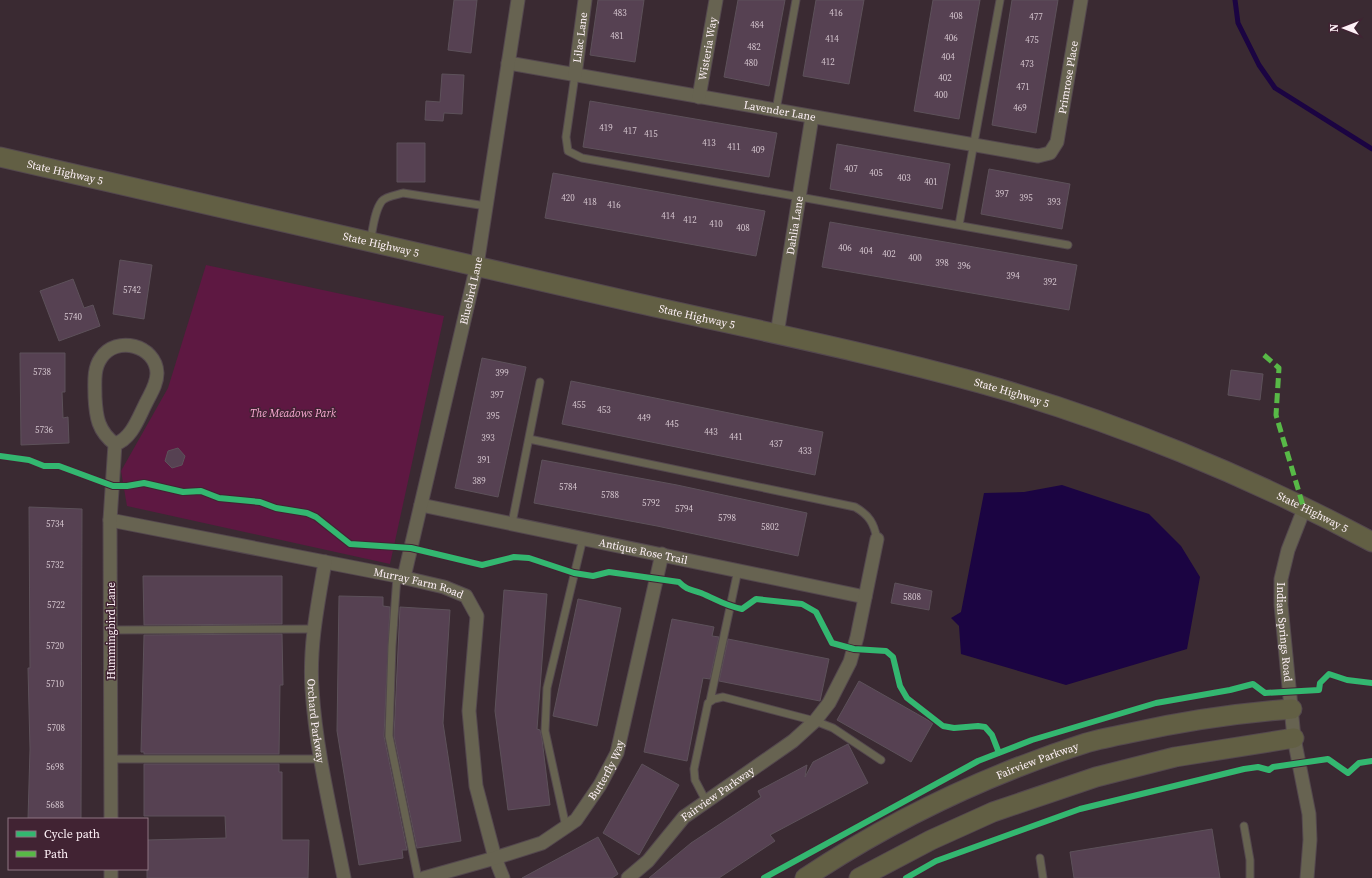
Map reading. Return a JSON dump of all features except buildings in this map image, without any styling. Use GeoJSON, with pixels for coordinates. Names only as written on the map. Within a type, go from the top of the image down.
{"type":"FeatureCollection","features":[{"type":"Feature","properties":{"kind":"main road","name":"State Highway 5"},"geometry":{"type":"LineString","coordinates":[[0,157],[777,334],[983,384],[1117,428],[1218,468],[1372,542]]}},
{"type":"Feature","properties":{"kind":"main road","name":"Fairview Parkway"},"geometry":{"type":"LineString","coordinates":[[805,878],[850,848],[917,811],[994,777],[1087,743],[1167,725],[1244,712],[1292,709]]}},
{"type":"Feature","properties":{"kind":"main road"},"geometry":{"type":"LineString","coordinates":[[860,878],[931,840],[993,812],[1096,777],[1175,757],[1294,738]]}},
{"type":"Feature","properties":{"kind":"street","name":"Bluebird Lane"},"geometry":{"type":"LineString","coordinates":[[400,576],[421,505],[477,265],[518,0]]}},
{"type":"Feature","properties":{"kind":"street","name":"Lilac Lane"},"geometry":{"type":"LineString","coordinates":[[575,75],[585,0]]}},
{"type":"Feature","properties":{"kind":"street","name":"Wisteria Way"},"geometry":{"type":"LineString","coordinates":[[699,97],[716,0]]}},
{"type":"Feature","properties":{"kind":"street","name":"Primrose Place"},"geometry":{"type":"LineString","coordinates":[[1050,153],[1057,142],[1081,0]]}},
{"type":"Feature","properties":{"kind":"street","name":"Lavender Lane"},"geometry":{"type":"LineString","coordinates":[[508,63],[1038,156],[1050,153]]}},
{"type":"Feature","properties":{"kind":"street","name":"Dahlia Lane"},"geometry":{"type":"LineString","coordinates":[[777,334],[812,116]]}},
{"type":"Feature","properties":{"kind":"street"},"geometry":{"type":"LineString","coordinates":[[125,344],[139,347],[149,354],[155,364],[157,373],[155,386],[129,435],[121,442],[115,444],[99,427],[96,415],[95,372],[101,358],[114,347],[125,344]]}},
{"type":"Feature","properties":{"kind":"street","name":"Hummingbird Lane"},"geometry":{"type":"LineString","coordinates":[[111,818],[110,520],[115,444]]}},
{"type":"Feature","properties":{"kind":"street","name":"Antique Rose Trail"},"geometry":{"type":"LineString","coordinates":[[421,505],[865,596]]}},
{"type":"Feature","properties":{"kind":"street","name":"Indian Springs Road"},"geometry":{"type":"LineString","coordinates":[[1304,509],[1288,550],[1281,579],[1282,621],[1294,738],[1309,814],[1310,840],[1307,878]]}},
{"type":"Feature","properties":{"kind":"street","name":"Murray Farm Road"},"geometry":{"type":"LineString","coordinates":[[110,520],[400,576],[444,587],[466,596],[477,616],[469,711],[476,786],[495,858],[503,878]]}},
{"type":"Feature","properties":{"kind":"street","name":"Fairview Parkway"},"geometry":{"type":"LineString","coordinates":[[628,878],[648,861],[684,817],[793,740],[815,721],[829,703],[850,662],[877,539]]}},
{"type":"Feature","properties":{"kind":"street","name":"Butterfly Way"},"geometry":{"type":"LineString","coordinates":[[424,878],[495,858],[542,842],[576,820],[600,786],[617,754],[662,554]]}},
{"type":"Feature","properties":{"kind":"street","name":"Orchard Parkway"},"geometry":{"type":"LineString","coordinates":[[325,562],[314,629],[312,688],[322,759],[344,878]]}},
{"type":"Feature","properties":{"kind":"lane"},"geometry":{"type":"LineString","coordinates":[[776,110],[796,0]]}},
{"type":"Feature","properties":{"kind":"lane"},"geometry":{"type":"LineString","coordinates":[[959,225],[1000,0]]}},
{"type":"Feature","properties":{"kind":"lane"},"geometry":{"type":"LineString","coordinates":[[575,75],[566,136],[568,151],[582,158],[1068,245]]}},
{"type":"Feature","properties":{"kind":"lane"},"geometry":{"type":"LineString","coordinates":[[370,242],[377,212],[382,201],[403,193],[486,206]]}},
{"type":"Feature","properties":{"kind":"lane"},"geometry":{"type":"LineString","coordinates":[[512,523],[540,382]]}},
{"type":"Feature","properties":{"kind":"lane"},"geometry":{"type":"LineString","coordinates":[[529,439],[855,507],[867,514],[874,526],[877,539]]}},
{"type":"Feature","properties":{"kind":"lane"},"geometry":{"type":"LineString","coordinates":[[566,827],[545,731],[545,706],[547,688],[583,538]]}},
{"type":"Feature","properties":{"kind":"lane"},"geometry":{"type":"LineString","coordinates":[[706,801],[695,780],[694,769],[738,570]]}},
{"type":"Feature","properties":{"kind":"lane"},"geometry":{"type":"LineString","coordinates":[[400,576],[392,646],[389,736],[418,878]]}},
{"type":"Feature","properties":{"kind":"lane"},"geometry":{"type":"LineString","coordinates":[[111,630],[314,629]]}},
{"type":"Feature","properties":{"kind":"lane"},"geometry":{"type":"LineString","coordinates":[[710,702],[723,697],[815,721],[833,728],[882,760]]}},
{"type":"Feature","properties":{"kind":"lane"},"geometry":{"type":"LineString","coordinates":[[111,759],[322,759]]}},
{"type":"Feature","properties":{"kind":"lane"},"geometry":{"type":"LineString","coordinates":[[1244,826],[1250,860],[1250,878]]}},
{"type":"Feature","properties":{"kind":"lane"},"geometry":{"type":"LineString","coordinates":[[1040,858],[1043,878]]}},
{"type":"Feature","properties":{"kind":"green space","name":"The Meadows Park"},"geometry":{"type":"Polygon","coordinates":[[[206,265],[444,316],[390,564],[127,506],[121,471],[168,388],[206,265]]]}},
{"type":"Feature","properties":{"kind":"shaded area"},"geometry":{"type":"Polygon","coordinates":[[[1062,485],[1149,514],[1181,546],[1200,577],[1187,649],[1066,685],[961,654],[959,626],[951,618],[961,612],[984,493],[1024,492],[1062,485]]]}},
{"type":"Feature","properties":{"kind":"waterway"},"geometry":{"type":"LineString","coordinates":[[1235,0],[1238,23],[1259,65],[1275,88],[1372,149]]}},
{"type":"Feature","properties":{"kind":"marked path"},"geometry":{"type":"LineString","coordinates":[[1264,355],[1279,368],[1276,415],[1304,509]]}},
{"type":"Feature","properties":{"kind":"cycle path"},"geometry":{"type":"LineString","coordinates":[[0,456],[29,460],[44,466],[59,466],[113,486],[127,486],[144,483],[183,492],[201,491],[219,498],[260,502],[276,508],[307,513],[316,517],[350,544],[411,548],[482,565],[514,557],[529,558],[574,573],[593,576],[609,572],[679,582],[689,589],[730,606],[742,609],[756,599],[802,604],[816,612],[832,643],[854,649],[886,651],[893,657],[900,686],[907,698],[943,726],[954,728],[978,726],[985,727],[992,735],[999,753]]}},
{"type":"Feature","properties":{"kind":"cycle path"},"geometry":{"type":"LineString","coordinates":[[764,878],[978,761],[1032,740],[1156,703],[1230,690],[1253,684],[1265,693],[1319,690],[1320,683],[1329,674],[1347,680],[1372,683]]}},
{"type":"Feature","properties":{"kind":"cycle path"},"geometry":{"type":"LineString","coordinates":[[906,878],[936,861],[1080,809],[1244,769],[1258,767],[1269,770],[1273,767],[1328,759],[1348,773],[1359,763],[1372,761]]}}]}
